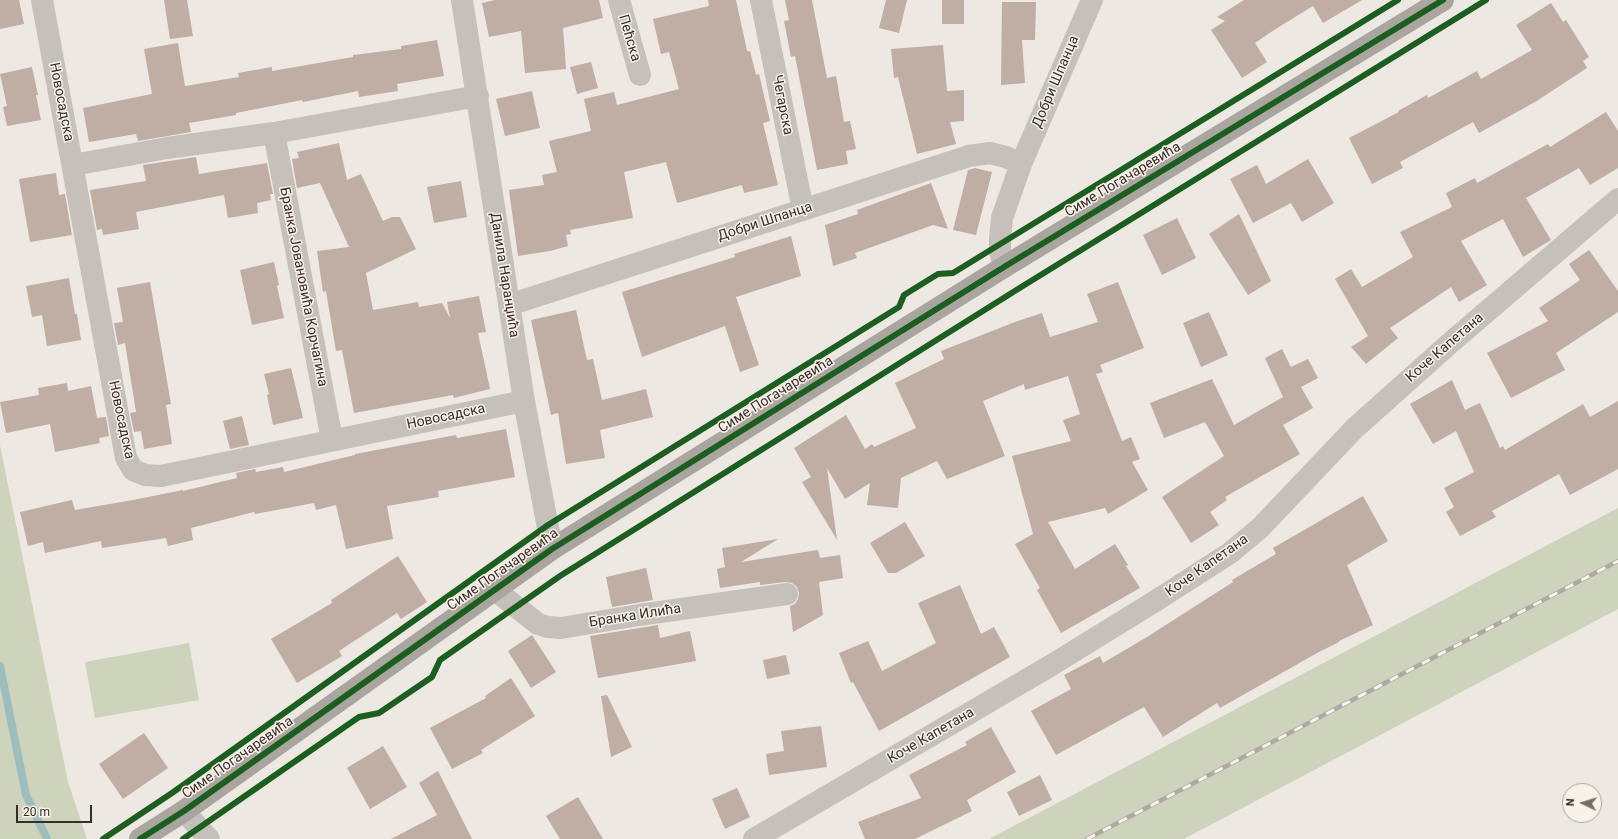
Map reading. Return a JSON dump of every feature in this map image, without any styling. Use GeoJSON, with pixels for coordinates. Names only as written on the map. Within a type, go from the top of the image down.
{"type":"FeatureCollection","features":[{"type":"Feature","properties":{"kind":"main road","name":"Симе Погачаревића"},"geometry":{"type":"LineString","coordinates":[[140,839],[184,811],[552,549],[1004,267],[1443,0]]}},
{"type":"Feature","properties":{"kind":"street","name":"Новосадска"},"geometry":{"type":"LineString","coordinates":[[42,0],[126,458],[133,470],[145,476],[161,476],[524,400]]}},
{"type":"Feature","properties":{"kind":"street","name":"Данила Наранџића"},"geometry":{"type":"LineString","coordinates":[[462,0],[524,400],[552,549]]}},
{"type":"Feature","properties":{"kind":"street","name":"Пећска"},"geometry":{"type":"LineString","coordinates":[[619,0],[640,75]]}},
{"type":"Feature","properties":{"kind":"street","name":"Чегарска"},"geometry":{"type":"LineString","coordinates":[[761,0],[802,210]]}},
{"type":"Feature","properties":{"kind":"street","name":"Добри Шпанца"},"geometry":{"type":"LineString","coordinates":[[1004,267],[1000,251],[1002,218],[1021,164],[1092,0]]}},
{"type":"Feature","properties":{"kind":"street"},"geometry":{"type":"LineString","coordinates":[[73,165],[167,148],[274,133],[478,96]]}},
{"type":"Feature","properties":{"kind":"street","name":"Бранка Јовановића Корчагина"},"geometry":{"type":"LineString","coordinates":[[274,133],[332,440]]}},
{"type":"Feature","properties":{"kind":"street","name":"Добри Шпанца"},"geometry":{"type":"LineString","coordinates":[[509,305],[969,156],[990,153],[1006,157],[1021,164]]}},
{"type":"Feature","properties":{"kind":"street","name":"Коче Капетана"},"geometry":{"type":"LineString","coordinates":[[754,839],[1050,666],[1230,553],[1260,528],[1355,428],[1448,344],[1618,199]]}},
{"type":"Feature","properties":{"kind":"street","name":"Бранка Илића"},"geometry":{"type":"LineString","coordinates":[[495,590],[538,624],[548,627],[561,628],[639,615],[787,594]]}},
{"type":"Feature","properties":{"kind":"street"},"geometry":{"type":"LineString","coordinates":[[184,811],[209,839]]}},
{"type":"Feature","properties":{"kind":"green space"},"geometry":{"type":"Polygon","coordinates":[[[0,445],[68,782],[87,839],[0,839],[0,445]]]}},
{"type":"Feature","properties":{"kind":"green space"},"geometry":{"type":"Polygon","coordinates":[[[1618,508],[1618,609],[1184,839],[989,839],[1618,508]]]}},
{"type":"Feature","properties":{"kind":"green space"},"geometry":{"type":"Polygon","coordinates":[[[189,643],[199,700],[95,718],[85,662],[189,643]]]}},
{"type":"Feature","properties":{"kind":"building"},"geometry":{"type":"Polygon","coordinates":[[[0,0],[19,0],[24,24],[0,29],[0,0]]]}},
{"type":"Feature","properties":{"kind":"building"},"geometry":{"type":"Polygon","coordinates":[[[164,0],[187,0],[193,36],[170,39],[164,0]]]}},
{"type":"Feature","properties":{"kind":"building"},"geometry":{"type":"Polygon","coordinates":[[[495,0],[599,0],[603,18],[563,28],[566,69],[525,73],[521,31],[489,37],[482,3],[495,0]]]}},
{"type":"Feature","properties":{"kind":"building"},"geometry":{"type":"Polygon","coordinates":[[[708,0],[736,0],[747,51],[750,51],[756,75],[759,74],[770,121],[763,123],[778,185],[744,193],[742,185],[677,203],[666,162],[624,172],[633,218],[570,230],[571,234],[566,235],[568,246],[550,251],[518,256],[509,190],[544,185],[542,175],[557,172],[549,141],[591,131],[584,99],[614,92],[617,105],[679,89],[669,52],[661,54],[653,19],[709,6],[708,0]]]}},
{"type":"Feature","properties":{"kind":"building"},"geometry":{"type":"Polygon","coordinates":[[[785,0],[812,0],[827,78],[836,76],[844,122],[850,121],[856,149],[846,151],[848,164],[817,170],[795,56],[791,57],[784,21],[789,20],[785,0]]]}},
{"type":"Feature","properties":{"kind":"building"},"geometry":{"type":"Polygon","coordinates":[[[886,0],[907,0],[899,33],[879,28],[886,0]]]}},
{"type":"Feature","properties":{"kind":"building"},"geometry":{"type":"Polygon","coordinates":[[[942,0],[964,0],[964,24],[942,24],[942,0]]]}},
{"type":"Feature","properties":{"kind":"building"},"geometry":{"type":"Polygon","coordinates":[[[1244,0],[1362,0],[1323,23],[1313,6],[1274,30],[1255,43],[1267,62],[1242,78],[1211,30],[1225,21],[1217,17],[1244,0]]]}},
{"type":"Feature","properties":{"kind":"building"},"geometry":{"type":"Polygon","coordinates":[[[1002,2],[1036,2],[1035,40],[1022,40],[1025,83],[1001,85],[1002,2]]]}},
{"type":"Feature","properties":{"kind":"building"},"geometry":{"type":"Polygon","coordinates":[[[1551,3],[1563,22],[1566,20],[1589,57],[1583,61],[1587,68],[1535,102],[1479,133],[1473,122],[1400,162],[1403,168],[1372,184],[1349,138],[1399,112],[1398,111],[1427,95],[1428,98],[1477,71],[1481,79],[1532,50],[1516,25],[1551,3]]]}},
{"type":"Feature","properties":{"kind":"building"},"geometry":{"type":"Polygon","coordinates":[[[437,40],[444,76],[397,84],[398,91],[359,97],[358,91],[303,102],[302,100],[236,113],[236,115],[189,123],[191,132],[138,141],[136,134],[89,142],[83,108],[152,94],[144,49],[178,43],[185,86],[239,77],[238,73],[272,67],[272,71],[353,57],[353,55],[401,49],[401,46],[437,40]]]}},
{"type":"Feature","properties":{"kind":"building"},"geometry":{"type":"Polygon","coordinates":[[[943,45],[947,91],[964,90],[964,121],[950,122],[956,144],[917,154],[898,77],[894,78],[891,49],[943,45]]]}},
{"type":"Feature","properties":{"kind":"building"},"geometry":{"type":"Polygon","coordinates":[[[591,62],[598,88],[577,94],[570,67],[591,62]]]}},
{"type":"Feature","properties":{"kind":"building"},"geometry":{"type":"Polygon","coordinates":[[[32,67],[38,95],[36,95],[41,120],[7,126],[3,107],[7,106],[0,74],[32,67]]]}},
{"type":"Feature","properties":{"kind":"building"},"geometry":{"type":"Polygon","coordinates":[[[532,91],[540,128],[505,136],[496,99],[532,91]]]}},
{"type":"Feature","properties":{"kind":"building"},"geometry":{"type":"Polygon","coordinates":[[[1606,112],[1618,131],[1618,168],[1590,185],[1579,168],[1526,198],[1551,240],[1523,257],[1503,219],[1461,241],[1487,285],[1459,302],[1451,287],[1390,328],[1398,338],[1366,364],[1351,347],[1368,336],[1335,279],[1351,269],[1362,287],[1413,257],[1400,232],[1452,207],[1446,193],[1475,178],[1477,183],[1548,144],[1550,147],[1606,112]]]}},
{"type":"Feature","properties":{"kind":"building"},"geometry":{"type":"Polygon","coordinates":[[[339,143],[347,180],[361,174],[383,221],[392,217],[400,217],[416,249],[366,273],[373,310],[418,302],[419,307],[442,303],[450,318],[447,302],[479,296],[486,332],[478,333],[490,389],[454,398],[453,395],[354,413],[342,350],[336,351],[326,291],[323,292],[317,251],[349,247],[320,183],[297,188],[292,159],[299,158],[297,152],[339,143]]]}},
{"type":"Feature","properties":{"kind":"building"},"geometry":{"type":"Polygon","coordinates":[[[196,157],[199,174],[267,163],[273,194],[270,194],[271,200],[257,203],[258,213],[228,218],[224,195],[136,212],[139,229],[103,235],[102,229],[97,230],[90,190],[146,181],[143,165],[196,157]]]}},
{"type":"Feature","properties":{"kind":"building"},"geometry":{"type":"Polygon","coordinates":[[[1308,159],[1334,203],[1302,222],[1291,203],[1253,223],[1230,179],[1257,165],[1266,184],[1308,159]]]}},
{"type":"Feature","properties":{"kind":"building"},"geometry":{"type":"Polygon","coordinates":[[[975,168],[992,172],[976,235],[953,230],[968,170],[975,168]]]}},
{"type":"Feature","properties":{"kind":"building"},"geometry":{"type":"Polygon","coordinates":[[[56,173],[59,195],[65,194],[72,235],[30,242],[19,179],[56,173]]]}},
{"type":"Feature","properties":{"kind":"building"},"geometry":{"type":"Polygon","coordinates":[[[461,181],[467,217],[434,223],[427,187],[461,181]]]}},
{"type":"Feature","properties":{"kind":"building"},"geometry":{"type":"Polygon","coordinates":[[[931,183],[948,229],[933,225],[855,253],[857,258],[833,266],[825,225],[858,214],[857,210],[931,183]]]}},
{"type":"Feature","properties":{"kind":"building"},"geometry":{"type":"Polygon","coordinates":[[[1239,214],[1271,281],[1248,295],[1209,234],[1239,214]]]}},
{"type":"Feature","properties":{"kind":"building"},"geometry":{"type":"Polygon","coordinates":[[[1177,218],[1196,258],[1162,275],[1143,235],[1177,218]]]}},
{"type":"Feature","properties":{"kind":"building"},"geometry":{"type":"Polygon","coordinates":[[[791,236],[801,276],[736,297],[759,365],[740,372],[725,326],[642,357],[622,292],[735,257],[734,254],[791,236]]]}},
{"type":"Feature","properties":{"kind":"building"},"geometry":{"type":"Polygon","coordinates":[[[1589,250],[1618,291],[1618,312],[1556,353],[1565,370],[1511,398],[1487,353],[1548,321],[1539,308],[1580,280],[1569,264],[1589,250]]]}},
{"type":"Feature","properties":{"kind":"building"},"geometry":{"type":"Polygon","coordinates":[[[274,262],[279,285],[277,286],[284,318],[252,325],[240,270],[274,262]]]}},
{"type":"Feature","properties":{"kind":"building"},"geometry":{"type":"Polygon","coordinates":[[[69,278],[81,340],[47,346],[42,315],[32,317],[26,286],[69,278]]]}},
{"type":"Feature","properties":{"kind":"building"},"geometry":{"type":"Polygon","coordinates":[[[150,282],[171,404],[166,405],[172,444],[144,449],[141,431],[134,432],[130,413],[136,412],[125,343],[118,345],[114,323],[123,322],[117,288],[150,282]]]}},
{"type":"Feature","properties":{"kind":"building"},"geometry":{"type":"Polygon","coordinates":[[[1118,282],[1144,348],[1100,365],[1103,372],[1096,374],[1122,441],[1131,437],[1140,459],[1132,462],[1148,490],[1108,514],[1105,508],[1048,522],[1075,569],[1115,544],[1128,565],[1126,566],[1140,588],[1061,633],[1037,590],[1040,588],[1015,544],[1033,534],[1012,456],[1071,441],[1063,420],[1080,414],[1068,376],[1025,390],[1024,384],[983,401],[1005,456],[947,479],[937,461],[901,478],[898,508],[867,505],[870,483],[845,499],[827,468],[837,540],[802,482],[811,477],[794,448],[846,415],[865,449],[872,444],[874,447],[916,428],[895,383],[944,359],[941,351],[1042,313],[1050,337],[1098,322],[1087,294],[1118,282]]]}},
{"type":"Feature","properties":{"kind":"building"},"geometry":{"type":"Polygon","coordinates":[[[576,310],[587,360],[593,359],[602,400],[646,389],[653,417],[600,430],[605,458],[566,464],[558,413],[551,415],[531,320],[576,310]]]}},
{"type":"Feature","properties":{"kind":"building"},"geometry":{"type":"Polygon","coordinates":[[[1209,312],[1228,355],[1201,367],[1183,323],[1209,312]]]}},
{"type":"Feature","properties":{"kind":"building"},"geometry":{"type":"Polygon","coordinates":[[[1282,349],[1291,367],[1308,359],[1318,378],[1301,387],[1313,408],[1283,425],[1300,454],[1225,497],[1227,500],[1210,512],[1219,525],[1191,543],[1162,497],[1224,456],[1205,422],[1164,438],[1150,403],[1212,379],[1234,425],[1283,397],[1265,358],[1282,349]]]}},
{"type":"Feature","properties":{"kind":"building"},"geometry":{"type":"Polygon","coordinates":[[[291,368],[303,418],[273,425],[267,395],[269,394],[264,374],[291,368]]]}},
{"type":"Feature","properties":{"kind":"building"},"geometry":{"type":"Polygon","coordinates":[[[1452,380],[1465,410],[1480,403],[1500,448],[1503,446],[1505,450],[1583,404],[1590,417],[1618,401],[1618,469],[1570,495],[1559,474],[1492,511],[1496,517],[1460,536],[1446,512],[1454,507],[1444,488],[1474,472],[1456,431],[1433,444],[1410,404],[1452,380]]]}},
{"type":"Feature","properties":{"kind":"building"},"geometry":{"type":"Polygon","coordinates":[[[67,383],[68,391],[91,386],[97,418],[106,417],[109,436],[99,438],[100,443],[55,452],[50,424],[6,433],[0,402],[39,395],[38,388],[67,383]]]}},
{"type":"Feature","properties":{"kind":"building"},"geometry":{"type":"Polygon","coordinates":[[[242,416],[249,445],[230,449],[223,421],[242,416]]]}},
{"type":"Feature","properties":{"kind":"building"},"geometry":{"type":"Polygon","coordinates":[[[506,429],[515,477],[438,491],[439,497],[387,506],[393,539],[346,549],[336,505],[316,510],[314,503],[255,514],[254,512],[191,528],[193,540],[168,546],[166,538],[102,548],[101,541],[45,553],[43,542],[28,546],[20,512],[72,500],[75,510],[183,491],[237,478],[236,473],[255,469],[256,472],[283,467],[284,472],[355,454],[456,435],[457,438],[506,429]]]}},
{"type":"Feature","properties":{"kind":"building"},"geometry":{"type":"Polygon","coordinates":[[[1363,496],[1388,541],[1347,565],[1373,625],[1339,641],[1220,708],[1217,703],[1163,737],[1144,707],[1056,755],[1031,711],[1071,689],[1064,675],[1100,656],[1103,663],[1147,637],[1233,582],[1232,580],[1276,554],[1273,548],[1363,496]]]}},
{"type":"Feature","properties":{"kind":"building"},"geometry":{"type":"Polygon","coordinates":[[[905,522],[925,556],[896,573],[888,573],[870,543],[905,522]]]}},
{"type":"Feature","properties":{"kind":"building"},"geometry":{"type":"Polygon","coordinates":[[[778,539],[741,562],[818,550],[820,558],[840,555],[843,578],[819,582],[823,615],[793,632],[790,606],[795,604],[799,593],[797,587],[792,583],[785,582],[760,585],[760,582],[720,588],[717,569],[725,567],[722,548],[778,539]]]}},
{"type":"Feature","properties":{"kind":"building"},"geometry":{"type":"Polygon","coordinates":[[[398,556],[427,602],[401,619],[397,613],[339,651],[342,656],[297,683],[271,639],[332,603],[331,600],[398,556]]]}},
{"type":"Feature","properties":{"kind":"building"},"geometry":{"type":"Polygon","coordinates":[[[646,568],[653,600],[612,607],[606,577],[646,568]]]}},
{"type":"Feature","properties":{"kind":"building"},"geometry":{"type":"Polygon","coordinates":[[[960,585],[981,634],[994,627],[1010,657],[879,731],[853,682],[851,683],[839,653],[868,641],[882,671],[936,643],[918,603],[960,585]]]}},
{"type":"Feature","properties":{"kind":"building"},"geometry":{"type":"Polygon","coordinates":[[[658,625],[660,638],[690,631],[696,661],[598,678],[590,636],[658,625]]]}},
{"type":"Feature","properties":{"kind":"building"},"geometry":{"type":"Polygon","coordinates":[[[532,635],[556,672],[531,688],[508,651],[532,635]]]}},
{"type":"Feature","properties":{"kind":"building"},"geometry":{"type":"Polygon","coordinates":[[[786,655],[790,674],[767,679],[763,660],[786,655]]]}},
{"type":"Feature","properties":{"kind":"building"},"geometry":{"type":"Polygon","coordinates":[[[511,678],[535,716],[481,750],[483,753],[452,769],[430,728],[486,698],[485,696],[511,678]]]}},
{"type":"Feature","properties":{"kind":"building"},"geometry":{"type":"Polygon","coordinates":[[[607,695],[632,747],[611,757],[601,696],[607,695]]]}},
{"type":"Feature","properties":{"kind":"building"},"geometry":{"type":"Polygon","coordinates":[[[821,726],[827,767],[769,775],[766,754],[784,751],[781,731],[821,726]]]}},
{"type":"Feature","properties":{"kind":"building"},"geometry":{"type":"Polygon","coordinates":[[[991,727],[1016,772],[967,800],[972,811],[915,839],[865,839],[858,822],[921,798],[909,775],[967,745],[965,742],[991,727]]]}},
{"type":"Feature","properties":{"kind":"building"},"geometry":{"type":"Polygon","coordinates":[[[144,733],[168,768],[123,799],[99,764],[144,733]]]}},
{"type":"Feature","properties":{"kind":"building"},"geometry":{"type":"Polygon","coordinates":[[[383,746],[407,787],[370,809],[347,768],[383,746]]]}},
{"type":"Feature","properties":{"kind":"building"},"geometry":{"type":"Polygon","coordinates":[[[438,771],[472,839],[391,839],[437,815],[419,783],[438,771]]]}},
{"type":"Feature","properties":{"kind":"building"},"geometry":{"type":"Polygon","coordinates":[[[1040,775],[1052,800],[1019,816],[1007,792],[1040,775]]]}},
{"type":"Feature","properties":{"kind":"building"},"geometry":{"type":"Polygon","coordinates":[[[737,788],[750,817],[725,829],[712,799],[737,788]]]}},
{"type":"Feature","properties":{"kind":"building"},"geometry":{"type":"Polygon","coordinates":[[[578,797],[603,839],[560,839],[546,816],[578,797]]]}},
{"type":"Feature","properties":{"kind":"waterway"},"geometry":{"type":"LineString","coordinates":[[0,666],[26,795],[47,839]]}},
{"type":"Feature","properties":{"kind":"railway"},"geometry":{"type":"LineString","coordinates":[[1087,839],[1618,561]]}},
{"type":"Feature","properties":{"kind":"cycle path"},"geometry":{"type":"LineString","coordinates":[[103,839],[172,793],[548,525],[899,307],[904,295],[938,274],[953,273],[1398,0]]}},
{"type":"Feature","properties":{"kind":"cycle path"},"geometry":{"type":"LineString","coordinates":[[140,839],[184,811],[552,549],[1004,267],[1443,0]]}},
{"type":"Feature","properties":{"kind":"cycle path"},"geometry":{"type":"LineString","coordinates":[[183,839],[359,717],[379,713],[432,677],[440,660],[560,576],[1018,289],[1486,0]]}}]}
